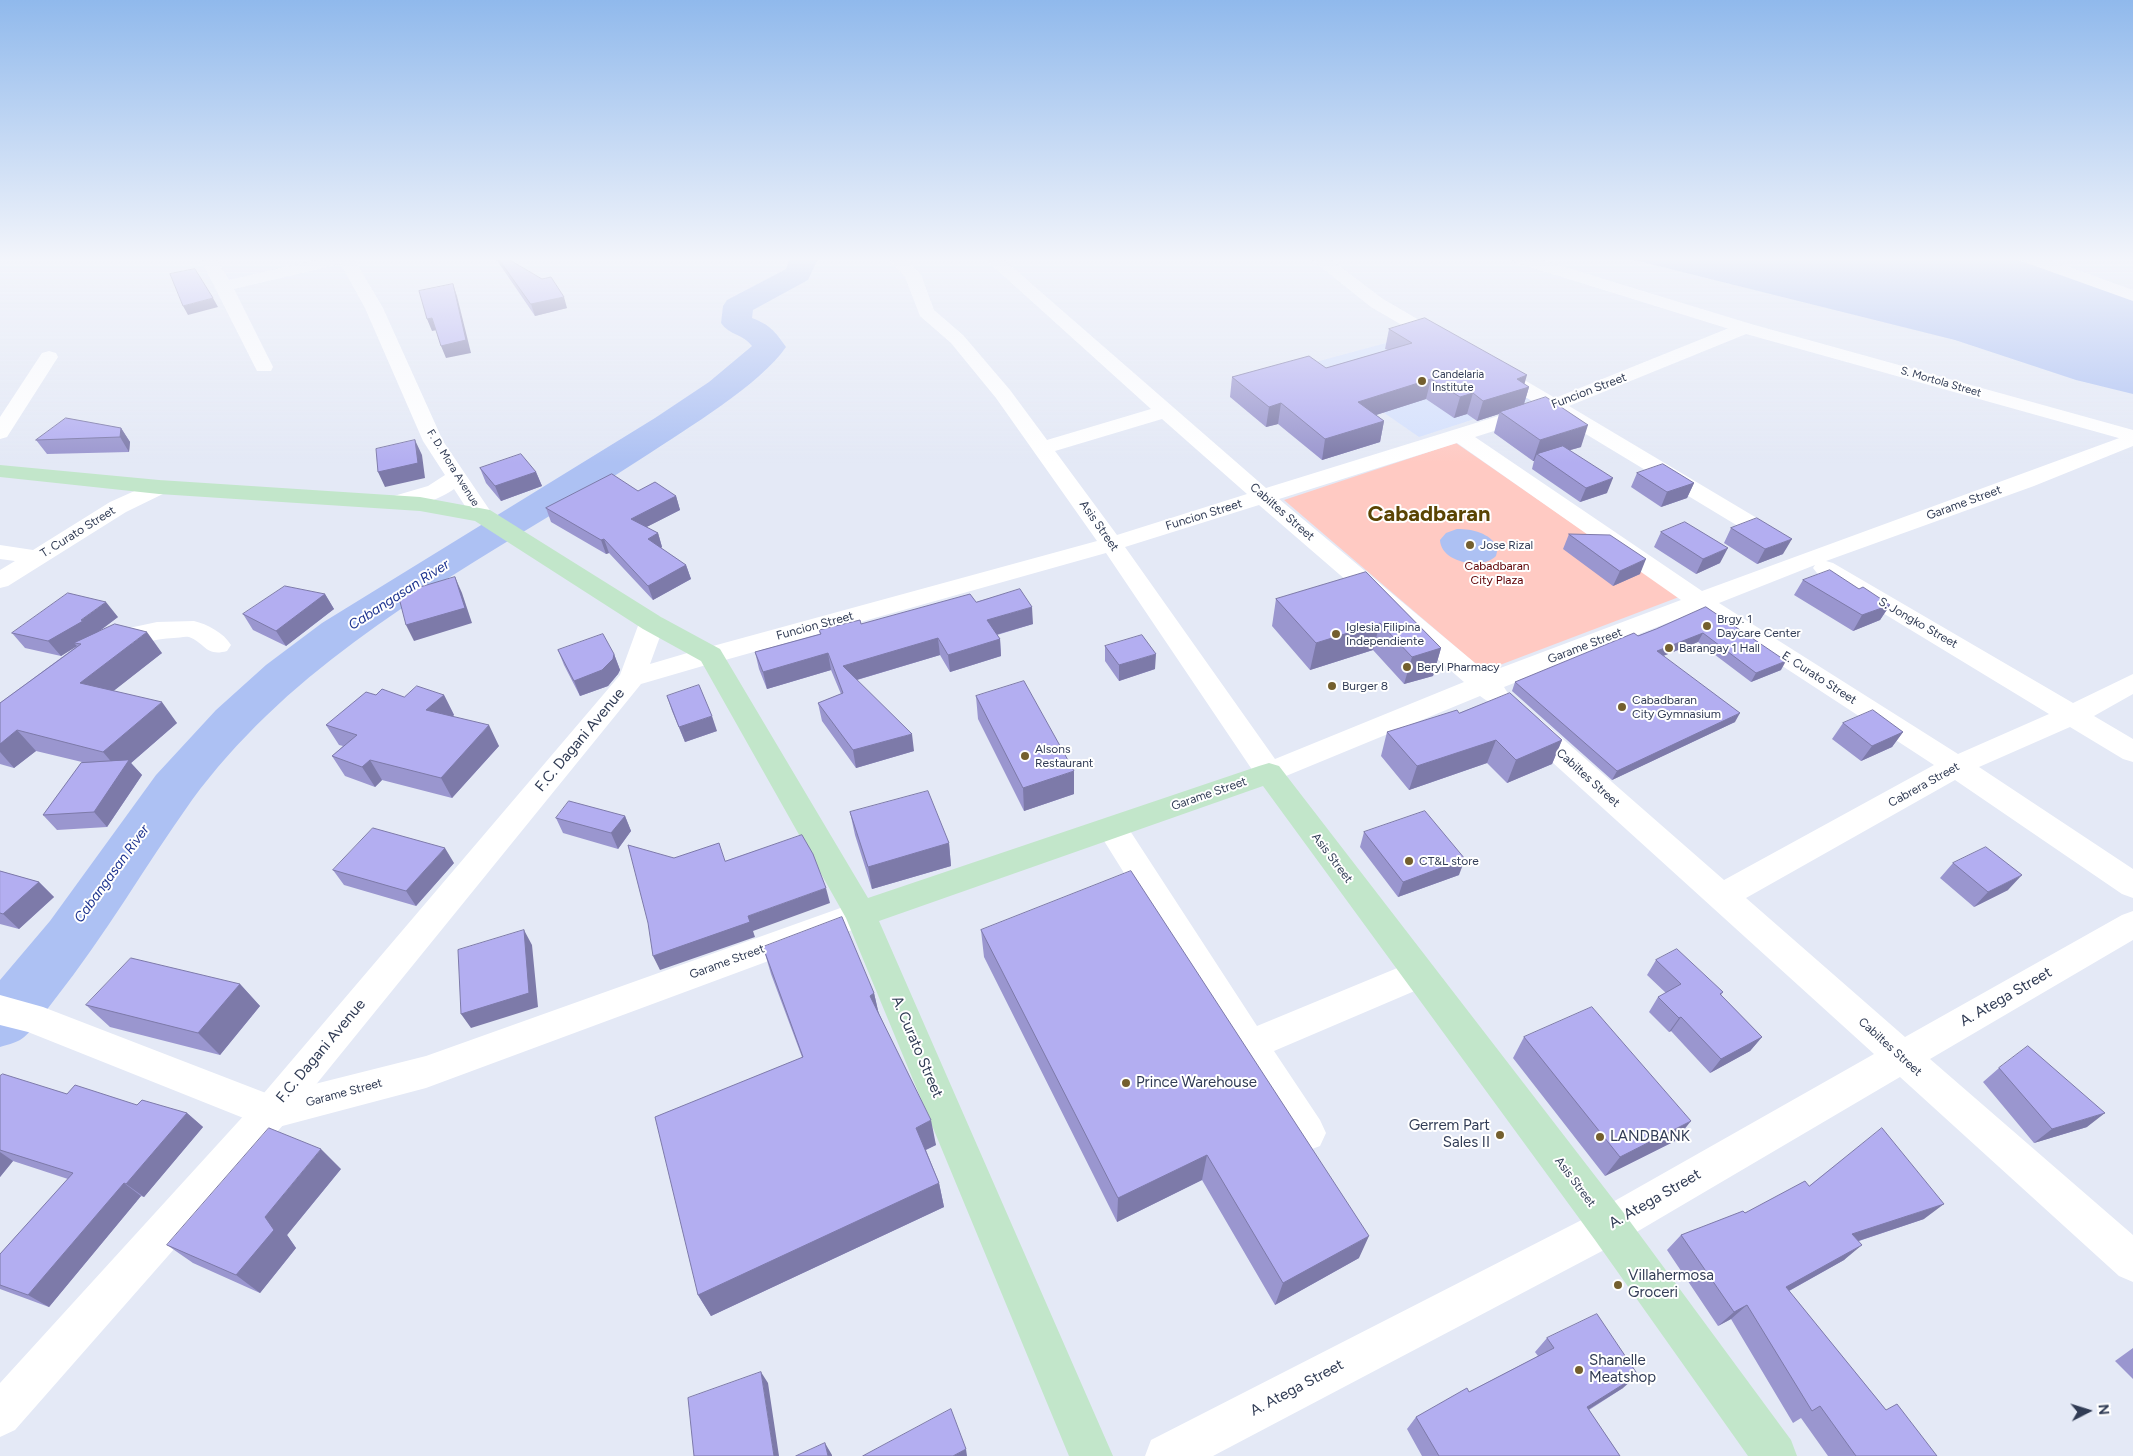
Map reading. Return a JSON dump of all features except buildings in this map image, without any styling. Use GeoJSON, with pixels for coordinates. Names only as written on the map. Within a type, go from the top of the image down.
{"type":"FeatureCollection","features":[{"type":"Feature","properties":{"kind":"main road"},"geometry":{"type":"LineString","coordinates":[[0,471],[159,487],[420,504],[495,523],[652,623],[710,655]]}},
{"type":"Feature","properties":{"kind":"main road","name":"A. Curato Street"},"geometry":{"type":"LineString","coordinates":[[710,655],[860,914],[1091,1456]]}},
{"type":"Feature","properties":{"kind":"main road","name":"Garame Street"},"geometry":{"type":"LineString","coordinates":[[860,914],[1269,773]]}},
{"type":"Feature","properties":{"kind":"main road","name":"Asis Street"},"geometry":{"type":"LineString","coordinates":[[1269,773],[1609,1226],[1775,1456]]}},
{"type":"Feature","properties":{"kind":"street"},"geometry":{"type":"LineString","coordinates":[[244,327],[264,367]]}},
{"type":"Feature","properties":{"kind":"street","name":"F. D. Mora Avenue"},"geometry":{"type":"LineString","coordinates":[[382,327],[433,440],[456,475],[495,523]]}},
{"type":"Feature","properties":{"kind":"street","name":"Asis Street"},"geometry":{"type":"LineString","coordinates":[[943,327],[957,339],[1003,394],[1044,448],[1269,773]]}},
{"type":"Feature","properties":{"kind":"street","name":"Cabiltes Street"},"geometry":{"type":"LineString","coordinates":[[1070,327],[1263,496],[1484,684],[2133,1262]]}},
{"type":"Feature","properties":{"kind":"street","name":"S. Jongko Street"},"geometry":{"type":"LineString","coordinates":[[1419,327],[1555,405],[1809,559],[2073,714],[2133,752]]}},
{"type":"Feature","properties":{"kind":"street","name":"S. Mortola Street"},"geometry":{"type":"LineString","coordinates":[[1742,327],[2133,438]]}},
{"type":"Feature","properties":{"kind":"street","name":"Funcion Street"},"geometry":{"type":"LineString","coordinates":[[632,678],[1112,544],[1555,405],[1745,328]]}},
{"type":"Feature","properties":{"kind":"street"},"geometry":{"type":"LineString","coordinates":[[0,433],[49,357]]}},
{"type":"Feature","properties":{"kind":"street"},"geometry":{"type":"LineString","coordinates":[[1044,448],[1166,411]]}},
{"type":"Feature","properties":{"kind":"street","name":"E. Curato Street"},"geometry":{"type":"LineString","coordinates":[[1458,434],[1701,602],[1956,766],[2133,885]]}},
{"type":"Feature","properties":{"kind":"street","name":"Garame Street"},"geometry":{"type":"LineString","coordinates":[[1269,773],[1484,684],[1809,559],[2017,484],[2133,438]]}},
{"type":"Feature","properties":{"kind":"street"},"geometry":{"type":"LineString","coordinates":[[395,503],[436,493],[448,485],[456,475]]}},
{"type":"Feature","properties":{"kind":"street"},"geometry":{"type":"LineString","coordinates":[[118,507],[131,484]]}},
{"type":"Feature","properties":{"kind":"street","name":"T. Curato Street"},"geometry":{"type":"LineString","coordinates":[[0,581],[118,507],[159,487]]}},
{"type":"Feature","properties":{"kind":"street"},"geometry":{"type":"LineString","coordinates":[[0,552],[36,558]]}},
{"type":"Feature","properties":{"kind":"street"},"geometry":{"type":"LineString","coordinates":[[632,678],[652,623]]}},
{"type":"Feature","properties":{"kind":"street"},"geometry":{"type":"LineString","coordinates":[[87,654],[112,639],[157,630],[194,629],[218,645]]}},
{"type":"Feature","properties":{"kind":"street","name":"F.C. Dagani Avenue"},"geometry":{"type":"LineString","coordinates":[[0,1415],[271,1112],[632,678]]}},
{"type":"Feature","properties":{"kind":"street","name":"Cabrera Street"},"geometry":{"type":"LineString","coordinates":[[1721,897],[1956,766],[2073,714],[2133,683]]}},
{"type":"Feature","properties":{"kind":"street"},"geometry":{"type":"LineString","coordinates":[[1112,828],[1306,1132]]}},
{"type":"Feature","properties":{"kind":"street","name":"Garame Street"},"geometry":{"type":"LineString","coordinates":[[271,1112],[426,1072],[860,914]]}},
{"type":"Feature","properties":{"kind":"street","name":"A. Atega Street"},"geometry":{"type":"LineString","coordinates":[[1167,1456],[1421,1322],[1609,1226],[2133,924]]}},
{"type":"Feature","properties":{"kind":"street"},"geometry":{"type":"LineString","coordinates":[[1250,1045],[1419,974]]}},
{"type":"Feature","properties":{"kind":"street"},"geometry":{"type":"LineString","coordinates":[[15,1014],[271,1112]]}},
{"type":"Feature","properties":{"kind":"shaded area","name":"Candelaria Institute"},"geometry":{"type":"Polygon","coordinates":[[[1423,333],[1536,399],[1419,437],[1312,363],[1423,333]]]}},
{"type":"Feature","properties":{"kind":"green space","name":"Cabadbaran City Plaza"},"geometry":{"type":"Polygon","coordinates":[[[1456,443],[1679,597],[1484,671],[1284,500],[1456,443]]]}},
{"type":"Feature","properties":{"kind":"water"},"geometry":{"type":"Polygon","coordinates":[[[1903,327],[2133,327],[2133,394],[2076,380],[1955,340],[1903,327]]]}},
{"type":"Feature","properties":{"kind":"water"},"geometry":{"type":"Polygon","coordinates":[[[1457,529],[1475,531],[1490,538],[1498,547],[1496,556],[1481,563],[1463,562],[1454,559],[1442,548],[1440,540],[1446,533],[1457,529]]]}},
{"type":"Feature","properties":{"kind":"waterway","name":"Cabangasan River"},"geometry":{"type":"LineString","coordinates":[[0,1021],[69,937],[174,788],[217,737],[248,706],[318,647],[357,620],[611,463],[721,389],[770,347],[757,331],[746,327]]}},
{"type":"Feature","properties":{"kind":"place","name":"Candelaria Institute"},"geometry":{"type":"Point","coordinates":[1422,381]}},
{"type":"Feature","properties":{"kind":"place","name":"Jose Rizal"},"geometry":{"type":"Point","coordinates":[1470,545]}},
{"type":"Feature","properties":{"kind":"place","name":"Brgy. 1 Daycare Center"},"geometry":{"type":"Point","coordinates":[1707,626]}},
{"type":"Feature","properties":{"kind":"place","name":"Iglesia Filipina Independiente"},"geometry":{"type":"Point","coordinates":[1336,634]}},
{"type":"Feature","properties":{"kind":"place","name":"Barangay 1 Hall"},"geometry":{"type":"Point","coordinates":[1669,648]}},
{"type":"Feature","properties":{"kind":"place","name":"Beryl Pharmacy"},"geometry":{"type":"Point","coordinates":[1407,667]}},
{"type":"Feature","properties":{"kind":"place","name":"Burger 8"},"geometry":{"type":"Point","coordinates":[1332,686]}},
{"type":"Feature","properties":{"kind":"place","name":"Cabadbaran City Gymnasium"},"geometry":{"type":"Point","coordinates":[1622,707]}},
{"type":"Feature","properties":{"kind":"place","name":"Alsons Restaurant"},"geometry":{"type":"Point","coordinates":[1025,756]}},
{"type":"Feature","properties":{"kind":"place","name":"CT&L store"},"geometry":{"type":"Point","coordinates":[1409,861]}},
{"type":"Feature","properties":{"kind":"place","name":"Prince Warehouse"},"geometry":{"type":"Point","coordinates":[1126,1083]}},
{"type":"Feature","properties":{"kind":"place","name":"Gerrem Part Sales II"},"geometry":{"type":"Point","coordinates":[1500,1135]}},
{"type":"Feature","properties":{"kind":"place","name":"LANDBANK"},"geometry":{"type":"Point","coordinates":[1600,1137]}},
{"type":"Feature","properties":{"kind":"place","name":"Villahermosa Groceri"},"geometry":{"type":"Point","coordinates":[1618,1285]}},
{"type":"Feature","properties":{"kind":"place","name":"Shanelle Meatshop"},"geometry":{"type":"Point","coordinates":[1579,1370]}},
{"type":"Feature","properties":{"kind":"district","name":"Cabadbaran"},"geometry":{"type":"Point","coordinates":[1429,515]}}]}
